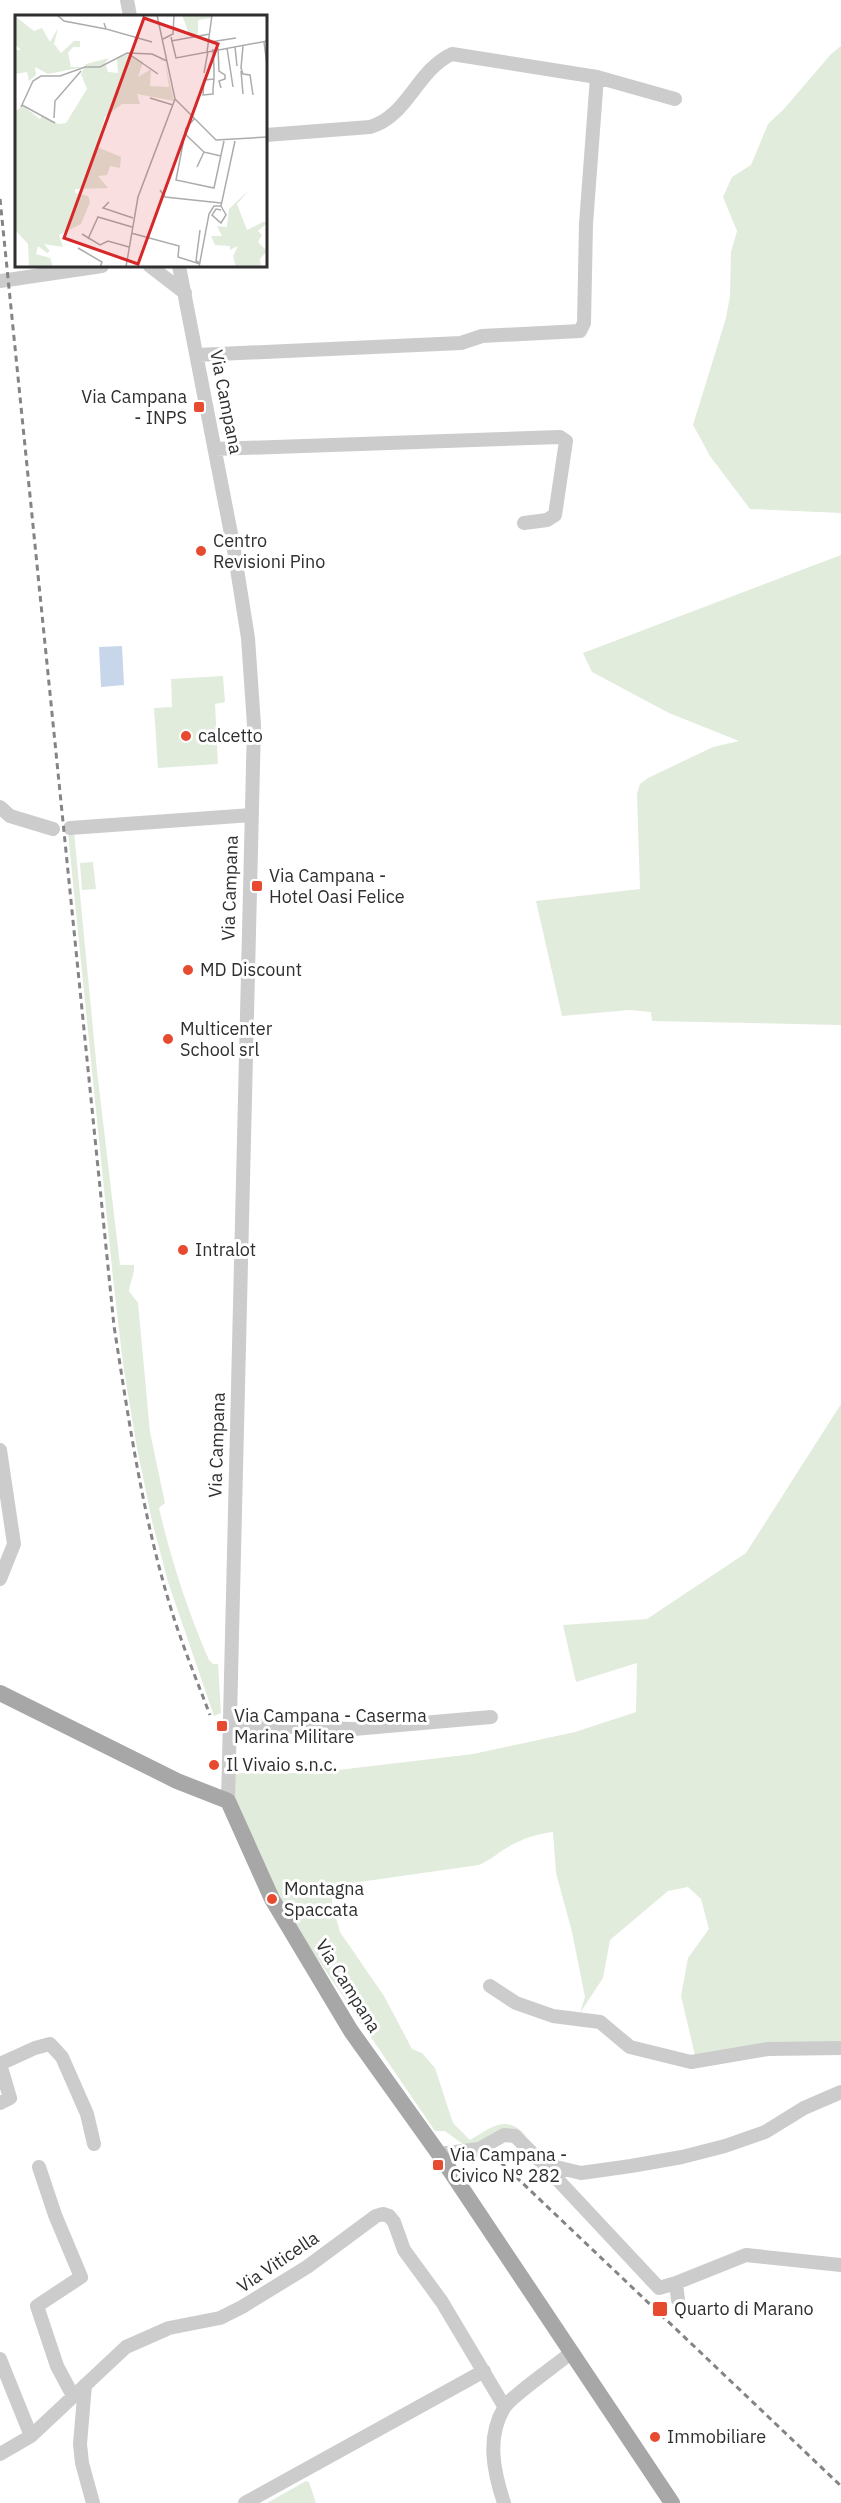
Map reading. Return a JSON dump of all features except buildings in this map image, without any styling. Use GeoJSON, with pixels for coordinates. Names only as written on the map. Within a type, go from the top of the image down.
{"type":"FeatureCollection","features":[{"type":"Feature","properties":{"kind":"main road"},"geometry":{"type":"LineString","coordinates":[[0,1693],[177,1781],[228,1801]]}},
{"type":"Feature","properties":{"kind":"main road","name":"Via Campana"},"geometry":{"type":"LineString","coordinates":[[228,1801],[272,1899],[351,2031],[439,2154],[672,2503]]}},
{"type":"Feature","properties":{"kind":"street"},"geometry":{"type":"LineString","coordinates":[[127,0],[130,15]]}},
{"type":"Feature","properties":{"kind":"street"},"geometry":{"type":"LineString","coordinates":[[267,135],[370,127],[382,124],[391,117],[427,71],[439,60],[452,54],[597,77],[675,99]]}},
{"type":"Feature","properties":{"kind":"street"},"geometry":{"type":"LineString","coordinates":[[197,355],[461,343],[482,336],[580,331],[584,323],[586,224],[597,77]]}},
{"type":"Feature","properties":{"kind":"street"},"geometry":{"type":"LineString","coordinates":[[0,281],[95,267]]}},
{"type":"Feature","properties":{"kind":"street"},"geometry":{"type":"LineString","coordinates":[[151,267],[184,293]]}},
{"type":"Feature","properties":{"kind":"street","name":"Via Campana"},"geometry":{"type":"LineString","coordinates":[[179,267],[215,449],[248,638],[254,725],[228,1801]]}},
{"type":"Feature","properties":{"kind":"street"},"geometry":{"type":"LineString","coordinates":[[215,449],[560,437],[566,441],[555,515],[547,520],[524,523]]}},
{"type":"Feature","properties":{"kind":"street"},"geometry":{"type":"LineString","coordinates":[[0,807],[10,816],[53,829]]}},
{"type":"Feature","properties":{"kind":"street"},"geometry":{"type":"LineString","coordinates":[[70,828],[252,815]]}},
{"type":"Feature","properties":{"kind":"street"},"geometry":{"type":"LineString","coordinates":[[0,1450],[3,1484],[14,1544],[0,1579]]}},
{"type":"Feature","properties":{"kind":"street"},"geometry":{"type":"LineString","coordinates":[[231,1725],[354,1728],[491,1717]]}},
{"type":"Feature","properties":{"kind":"street"},"geometry":{"type":"LineString","coordinates":[[490,1986],[516,2003],[553,2016],[600,2022],[630,2047],[691,2062],[768,2049],[841,2048]]}},
{"type":"Feature","properties":{"kind":"street"},"geometry":{"type":"LineString","coordinates":[[0,2103],[10,2098],[0,2064],[35,2048],[50,2044],[62,2057],[87,2114],[94,2144]]}},
{"type":"Feature","properties":{"kind":"street"},"geometry":{"type":"LineString","coordinates":[[538,2158],[556,2167],[581,2173],[682,2157],[725,2146],[765,2132],[804,2108],[841,2092]]}},
{"type":"Feature","properties":{"kind":"street"},"geometry":{"type":"LineString","coordinates":[[439,2154],[479,2149],[504,2135],[515,2136],[659,2288],[746,2255],[841,2265]]}},
{"type":"Feature","properties":{"kind":"street"},"geometry":{"type":"LineString","coordinates":[[39,2167],[55,2215],[81,2277],[37,2306],[57,2366],[74,2396]]}},
{"type":"Feature","properties":{"kind":"street","name":"Via Viticella"},"geometry":{"type":"LineString","coordinates":[[0,2454],[31,2436],[126,2347],[169,2328],[220,2318],[242,2307],[307,2267],[341,2240],[376,2216],[383,2214],[394,2222],[404,2250],[442,2301],[504,2406]]}},
{"type":"Feature","properties":{"kind":"street"},"geometry":{"type":"LineString","coordinates":[[676,2283],[678,2300]]}},
{"type":"Feature","properties":{"kind":"street"},"geometry":{"type":"LineString","coordinates":[[504,2503],[494,2465],[497,2424],[504,2406],[572,2352]]}},
{"type":"Feature","properties":{"kind":"street"},"geometry":{"type":"LineString","coordinates":[[0,2359],[31,2436]]}},
{"type":"Feature","properties":{"kind":"street"},"geometry":{"type":"LineString","coordinates":[[245,2503],[484,2371]]}},
{"type":"Feature","properties":{"kind":"street"},"geometry":{"type":"LineString","coordinates":[[85,2385],[80,2444],[82,2463],[93,2503]]}},
{"type":"Feature","properties":{"kind":"green space"},"geometry":{"type":"Polygon","coordinates":[[[841,46],[841,513],[750,509],[710,456],[693,425],[726,318],[730,296],[731,252],[737,231],[723,197],[732,177],[751,165],[768,124],[784,109],[831,54],[841,46]]]}},
{"type":"Feature","properties":{"kind":"green space"},"geometry":{"type":"Polygon","coordinates":[[[841,555],[841,1025],[652,1021],[651,1012],[629,1010],[562,1016],[536,901],[640,889],[637,794],[640,784],[713,747],[739,741],[669,713],[592,672],[583,653],[841,555]]]}},
{"type":"Feature","properties":{"kind":"green space","name":"calcetto"},"geometry":{"type":"Polygon","coordinates":[[[223,676],[225,702],[215,704],[218,764],[158,768],[154,708],[172,707],[171,679],[223,676]]]}},
{"type":"Feature","properties":{"kind":"green space"},"geometry":{"type":"Polygon","coordinates":[[[74,832],[97,1071],[120,1265],[134,1265],[129,1291],[138,1303],[150,1432],[165,1503],[159,1508],[181,1586],[201,1642],[209,1660],[213,1664],[218,1664],[221,1713],[214,1716],[168,1582],[152,1521],[123,1364],[68,833],[74,832]]]}},
{"type":"Feature","properties":{"kind":"green space"},"geometry":{"type":"Polygon","coordinates":[[[93,862],[96,889],[82,890],[80,863],[93,862]]]}},
{"type":"Feature","properties":{"kind":"green space"},"geometry":{"type":"Polygon","coordinates":[[[841,1404],[841,2047],[695,2055],[681,1996],[688,1958],[709,1929],[701,1899],[688,1887],[668,1891],[610,1940],[603,1978],[580,2013],[585,1997],[572,1932],[556,1873],[553,1832],[540,1834],[515,1843],[479,1865],[338,1885],[332,1893],[332,1903],[340,1932],[384,1996],[412,2049],[422,2053],[435,2068],[453,2123],[470,2140],[492,2127],[506,2124],[520,2130],[527,2137],[519,2131],[468,2148],[445,2131],[435,2131],[293,1923],[247,1838],[233,1801],[233,1773],[313,1773],[473,1754],[575,1732],[636,1712],[637,1663],[576,1682],[563,1625],[647,1619],[746,1553],[841,1404]]]}},
{"type":"Feature","properties":{"kind":"green space"},"geometry":{"type":"Polygon","coordinates":[[[306,2481],[309,2482],[316,2503],[267,2503],[306,2481]]]}},
{"type":"Feature","properties":{"kind":"water"},"geometry":{"type":"Polygon","coordinates":[[[122,646],[124,685],[101,687],[99,647],[122,646]]]}},
{"type":"Feature","properties":{"kind":"railway"},"geometry":{"type":"LineString","coordinates":[[0,199],[114,1326],[125,1398],[153,1542],[176,1625],[210,1715]]}},
{"type":"Feature","properties":{"kind":"railway"},"geometry":{"type":"LineString","coordinates":[[493,2155],[841,2486]]}},
{"type":"Feature","properties":{"kind":"place","name":"Via Campana - INPS"},"geometry":{"type":"Point","coordinates":[199,407]}},
{"type":"Feature","properties":{"kind":"place","name":"Centro Revisioni Pino"},"geometry":{"type":"Point","coordinates":[201,551]}},
{"type":"Feature","properties":{"kind":"place","name":"calcetto"},"geometry":{"type":"Point","coordinates":[186,736]}},
{"type":"Feature","properties":{"kind":"place","name":"Via Campana - Hotel Oasi Felice"},"geometry":{"type":"Point","coordinates":[257,886]}},
{"type":"Feature","properties":{"kind":"place","name":"MD Discount"},"geometry":{"type":"Point","coordinates":[188,970]}},
{"type":"Feature","properties":{"kind":"place","name":"Multicenter School srl"},"geometry":{"type":"Point","coordinates":[168,1039]}},
{"type":"Feature","properties":{"kind":"place","name":"Intralot"},"geometry":{"type":"Point","coordinates":[183,1250]}},
{"type":"Feature","properties":{"kind":"place","name":"Via Campana - Caserma Marina Militare"},"geometry":{"type":"Point","coordinates":[222,1726]}},
{"type":"Feature","properties":{"kind":"place","name":"Il Vivaio s.n.c."},"geometry":{"type":"Point","coordinates":[214,1765]}},
{"type":"Feature","properties":{"kind":"place","name":"Montagna Spaccata"},"geometry":{"type":"Point","coordinates":[272,1899]}},
{"type":"Feature","properties":{"kind":"place","name":"Via Campana - Civico N° 282"},"geometry":{"type":"Point","coordinates":[438,2165]}},
{"type":"Feature","properties":{"kind":"place","name":"Quarto di Marano"},"geometry":{"type":"Point","coordinates":[660,2309]}},
{"type":"Feature","properties":{"kind":"place","name":"Immobiliare"},"geometry":{"type":"Point","coordinates":[655,2437]}}]}
